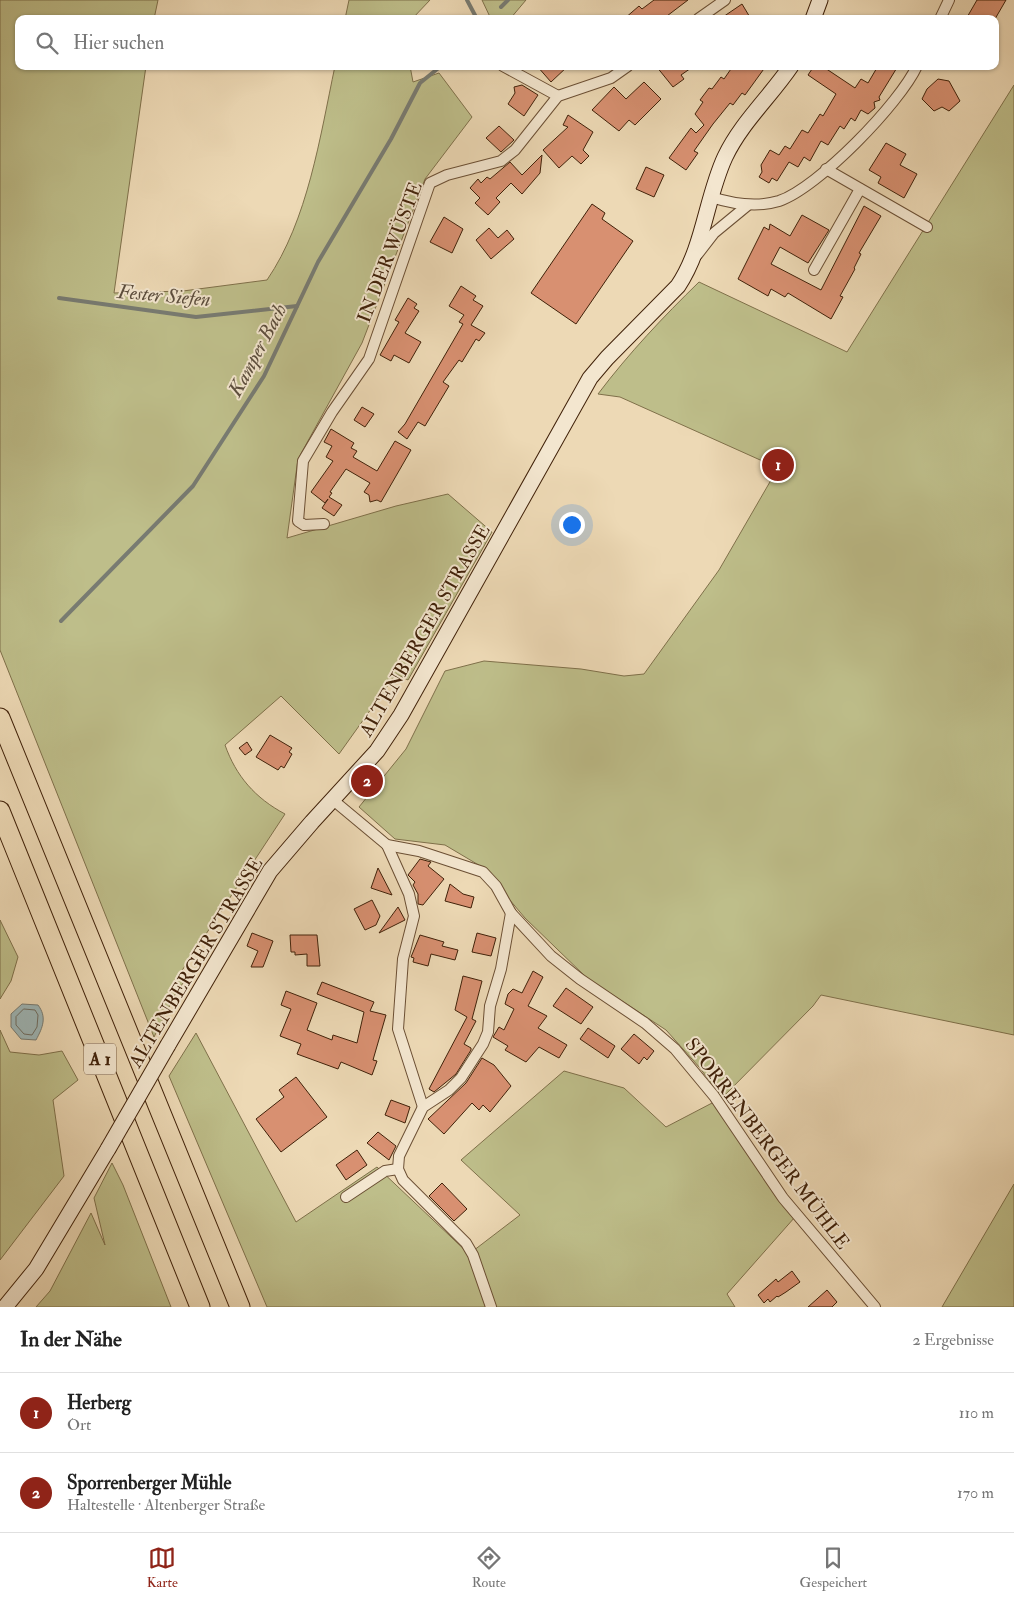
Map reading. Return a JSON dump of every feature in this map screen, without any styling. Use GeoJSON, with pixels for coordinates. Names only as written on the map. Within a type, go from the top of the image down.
{"type":"FeatureCollection","features":[{"type":"Feature","properties":{"kind":"highway","name":"A 1"},"geometry":{"type":"LineString","coordinates":[[0,718],[240,1307]]}},
{"type":"Feature","properties":{"kind":"highway","name":"A 1"},"geometry":{"type":"LineString","coordinates":[[0,812],[200,1307]]}},
{"type":"Feature","properties":{"kind":"main road"},"geometry":{"type":"LineString","coordinates":[[814,15],[820,0]]}},
{"type":"Feature","properties":{"kind":"main road","name":"ALTENBERGER STRASSE"},"geometry":{"type":"LineString","coordinates":[[5,1307],[36,1269],[270,871],[377,751],[401,715],[590,378],[607,358],[678,286],[693,259],[720,170],[732,145],[787,70]]}},
{"type":"Feature","properties":{"kind":"street"},"geometry":{"type":"LineString","coordinates":[[704,15],[725,0]]}},
{"type":"Feature","properties":{"kind":"street"},"geometry":{"type":"LineString","coordinates":[[942,15],[949,0]]}},
{"type":"Feature","properties":{"kind":"street"},"geometry":{"type":"LineString","coordinates":[[510,70],[558,96],[611,78],[622,70]]}},
{"type":"Feature","properties":{"kind":"street"},"geometry":{"type":"LineString","coordinates":[[712,197],[748,205],[781,200],[805,186],[826,169],[890,107],[904,90],[915,70]]}},
{"type":"Feature","properties":{"kind":"street","name":"IN DER WÜSTE"},"geometry":{"type":"LineString","coordinates":[[324,524],[304,525],[298,521],[303,461],[332,412],[369,359],[430,184],[447,174],[501,161],[515,150],[558,96]]}},
{"type":"Feature","properties":{"kind":"street"},"geometry":{"type":"LineString","coordinates":[[826,169],[927,227]]}},
{"type":"Feature","properties":{"kind":"street"},"geometry":{"type":"LineString","coordinates":[[814,270],[860,190]]}},
{"type":"Feature","properties":{"kind":"street"},"geometry":{"type":"LineString","coordinates":[[693,259],[714,233],[748,205]]}},
{"type":"Feature","properties":{"kind":"street"},"geometry":{"type":"LineString","coordinates":[[333,800],[386,845],[409,894],[414,916],[403,959],[397,1016],[400,1036],[423,1107]]}},
{"type":"Feature","properties":{"kind":"street","name":"SPORRENBERGER MÜHLE"},"geometry":{"type":"LineString","coordinates":[[386,845],[419,850],[483,872],[496,886],[511,913],[566,969],[645,1024],[675,1048],[714,1096],[783,1198],[875,1307]]}},
{"type":"Feature","properties":{"kind":"street"},"geometry":{"type":"LineString","coordinates":[[492,1307],[473,1255],[466,1243],[403,1180],[398,1169],[400,1156],[423,1107],[449,1090],[461,1078],[483,1044],[488,1032],[490,1006],[501,969],[511,913]]}},
{"type":"Feature","properties":{"kind":"street"},"geometry":{"type":"LineString","coordinates":[[346,1196],[385,1171],[398,1169]]}},
{"type":"Feature","properties":{"kind":"green space"},"geometry":{"type":"Polygon","coordinates":[[[0,0],[158,0],[155,15],[15,15],[15,70],[145,70],[114,293],[183,291],[267,280],[293,231],[303,205],[318,149],[334,70],[411,70],[413,82],[439,73],[472,117],[425,179],[362,343],[298,459],[287,538],[396,506],[448,494],[492,532],[408,680],[396,674],[339,754],[281,696],[225,745],[235,767],[248,785],[265,801],[285,814],[181,972],[187,978],[177,991],[154,1037],[0,650],[0,0]]]}},
{"type":"Feature","properties":{"kind":"green space"},"geometry":{"type":"Polygon","coordinates":[[[349,0],[430,0],[416,15],[346,15],[349,0]]]}},
{"type":"Feature","properties":{"kind":"green space"},"geometry":{"type":"Polygon","coordinates":[[[482,0],[526,0],[513,15],[489,15],[482,0]]]}},
{"type":"Feature","properties":{"kind":"green space"},"geometry":{"type":"Polygon","coordinates":[[[1014,85],[1014,1035],[821,995],[813,1006],[722,1098],[700,1068],[666,1030],[587,978],[525,918],[482,867],[445,845],[395,839],[359,807],[406,749],[445,671],[484,661],[581,669],[624,676],[644,674],[719,570],[778,468],[620,397],[598,394],[672,308],[699,282],[847,352],[1014,85]]]}},
{"type":"Feature","properties":{"kind":"green space"},"geometry":{"type":"Polygon","coordinates":[[[0,920],[18,957],[11,981],[0,999],[0,920]]]}},
{"type":"Feature","properties":{"kind":"green space"},"geometry":{"type":"Polygon","coordinates":[[[0,1030],[10,1052],[39,1055],[62,1051],[78,1080],[53,1100],[64,1176],[0,1260],[0,1030]]]}},
{"type":"Feature","properties":{"kind":"green space"},"geometry":{"type":"Polygon","coordinates":[[[196,1033],[296,1222],[377,1167],[469,1254],[520,1215],[461,1160],[564,1071],[624,1088],[666,1127],[714,1102],[795,1217],[727,1294],[735,1307],[267,1307],[169,1076],[196,1033]]]}},
{"type":"Feature","properties":{"kind":"green space"},"geometry":{"type":"Polygon","coordinates":[[[112,1163],[123,1185],[171,1307],[36,1307],[50,1291],[91,1213],[105,1245],[94,1198],[112,1163]]]}},
{"type":"Feature","properties":{"kind":"green space"},"geometry":{"type":"Polygon","coordinates":[[[1014,1184],[1014,1307],[942,1307],[1014,1184]]]}},
{"type":"Feature","properties":{"kind":"water"},"geometry":{"type":"Polygon","coordinates":[[[22,1004],[38,1005],[41,1009],[42,1026],[36,1040],[21,1039],[11,1027],[11,1014],[22,1004]]]}},
{"type":"Feature","properties":{"kind":"building"},"geometry":{"type":"Polygon","coordinates":[[[654,0],[688,0],[668,15],[629,15],[639,6],[642,9],[654,0]]]}},
{"type":"Feature","properties":{"kind":"building"},"geometry":{"type":"Polygon","coordinates":[[[977,0],[1006,0],[997,15],[968,15],[977,0]]]}},
{"type":"Feature","properties":{"kind":"building"},"geometry":{"type":"Polygon","coordinates":[[[742,4],[749,15],[726,15],[742,4]]]}},
{"type":"Feature","properties":{"kind":"building"},"geometry":{"type":"Polygon","coordinates":[[[540,70],[564,70],[551,82],[540,70]]]}},
{"type":"Feature","properties":{"kind":"building"},"geometry":{"type":"Polygon","coordinates":[[[659,70],[688,70],[681,75],[684,79],[673,87],[659,70]]]}},
{"type":"Feature","properties":{"kind":"building"},"geometry":{"type":"Polygon","coordinates":[[[730,70],[763,70],[745,95],[742,93],[733,105],[730,103],[713,124],[694,151],[698,153],[686,170],[669,158],[691,128],[696,133],[704,125],[695,114],[703,102],[700,100],[721,77],[724,79],[730,70]]]}},
{"type":"Feature","properties":{"kind":"building"},"geometry":{"type":"Polygon","coordinates":[[[811,70],[828,70],[855,88],[861,79],[868,83],[876,70],[896,70],[879,97],[880,100],[874,102],[875,108],[868,114],[861,110],[855,121],[851,118],[844,129],[840,126],[828,145],[821,141],[810,161],[804,157],[798,167],[789,162],[777,181],[772,178],[769,183],[759,177],[762,172],[761,165],[770,150],[779,155],[785,146],[790,149],[802,130],[808,133],[820,114],[823,116],[836,94],[808,75],[811,70]]]}},
{"type":"Feature","properties":{"kind":"building"},"geometry":{"type":"Polygon","coordinates":[[[938,79],[949,81],[960,101],[949,111],[942,107],[934,111],[922,99],[927,89],[938,79]]]}},
{"type":"Feature","properties":{"kind":"building"},"geometry":{"type":"Polygon","coordinates":[[[644,82],[661,99],[635,125],[629,120],[619,131],[592,110],[614,87],[626,99],[644,82]]]}},
{"type":"Feature","properties":{"kind":"building"},"geometry":{"type":"Polygon","coordinates":[[[522,85],[538,95],[524,116],[508,104],[515,93],[514,87],[522,85]]]}},
{"type":"Feature","properties":{"kind":"building"},"geometry":{"type":"Polygon","coordinates":[[[568,115],[593,132],[583,150],[589,156],[581,164],[572,156],[559,168],[543,150],[568,127],[563,125],[568,115]]]}},
{"type":"Feature","properties":{"kind":"building"},"geometry":{"type":"Polygon","coordinates":[[[499,126],[514,140],[501,152],[486,138],[499,126]]]}},
{"type":"Feature","properties":{"kind":"building"},"geometry":{"type":"Polygon","coordinates":[[[886,143],[906,154],[900,165],[917,174],[904,198],[878,183],[881,177],[869,170],[886,143]]]}},
{"type":"Feature","properties":{"kind":"building"},"geometry":{"type":"Polygon","coordinates":[[[542,155],[540,173],[522,194],[511,183],[496,198],[500,202],[488,215],[475,203],[480,198],[470,188],[478,179],[481,183],[487,177],[490,179],[510,162],[522,175],[542,155]]]}},
{"type":"Feature","properties":{"kind":"building"},"geometry":{"type":"Polygon","coordinates":[[[646,167],[664,175],[654,197],[636,189],[646,167]]]}},
{"type":"Feature","properties":{"kind":"building"},"geometry":{"type":"Polygon","coordinates":[[[592,204],[605,213],[602,219],[633,241],[576,324],[531,293],[592,204]]]}},
{"type":"Feature","properties":{"kind":"building"},"geometry":{"type":"Polygon","coordinates":[[[864,206],[881,216],[859,253],[861,254],[855,269],[840,296],[843,297],[831,319],[788,293],[785,297],[771,289],[768,296],[738,279],[764,227],[769,230],[770,224],[790,236],[802,215],[829,230],[808,263],[780,247],[771,264],[821,290],[864,206]]]}},
{"type":"Feature","properties":{"kind":"building"},"geometry":{"type":"Polygon","coordinates":[[[444,217],[463,229],[452,253],[430,242],[444,217]]]}},
{"type":"Feature","properties":{"kind":"building"},"geometry":{"type":"Polygon","coordinates":[[[489,228],[498,238],[507,230],[514,239],[491,259],[476,240],[489,228]]]}},
{"type":"Feature","properties":{"kind":"building"},"geometry":{"type":"Polygon","coordinates":[[[461,286],[476,296],[473,300],[483,306],[471,325],[485,333],[479,341],[476,339],[462,362],[459,360],[443,382],[449,386],[425,426],[418,422],[407,439],[398,432],[405,424],[463,324],[459,322],[464,315],[449,306],[461,286]]]}},
{"type":"Feature","properties":{"kind":"building"},"geometry":{"type":"Polygon","coordinates":[[[408,298],[417,304],[414,308],[419,311],[405,333],[421,342],[409,363],[394,355],[391,361],[380,355],[399,322],[395,320],[408,298]]]}},
{"type":"Feature","properties":{"kind":"building"},"geometry":{"type":"Polygon","coordinates":[[[362,407],[374,414],[365,427],[354,420],[362,407]]]}},
{"type":"Feature","properties":{"kind":"building"},"geometry":{"type":"Polygon","coordinates":[[[331,429],[354,443],[351,448],[357,451],[353,457],[377,471],[395,441],[411,450],[381,502],[377,500],[370,502],[369,495],[364,492],[370,483],[346,469],[330,492],[332,493],[329,497],[342,505],[334,516],[322,508],[328,499],[325,503],[311,492],[333,461],[326,457],[332,446],[324,442],[331,429]]]}},
{"type":"Feature","properties":{"kind":"building"},"geometry":{"type":"Polygon","coordinates":[[[270,735],[292,748],[289,752],[292,754],[284,768],[281,766],[278,770],[256,757],[270,735]]]}},
{"type":"Feature","properties":{"kind":"building"},"geometry":{"type":"Polygon","coordinates":[[[247,742],[252,750],[245,755],[239,748],[247,742]]]}},
{"type":"Feature","properties":{"kind":"building"},"geometry":{"type":"Polygon","coordinates":[[[420,859],[431,862],[428,866],[444,879],[423,905],[418,904],[418,894],[413,885],[415,882],[408,875],[420,859]]]}},
{"type":"Feature","properties":{"kind":"building"},"geometry":{"type":"Polygon","coordinates":[[[378,868],[392,895],[371,888],[378,868]]]}},
{"type":"Feature","properties":{"kind":"building"},"geometry":{"type":"Polygon","coordinates":[[[450,884],[463,894],[474,897],[471,908],[445,901],[450,884]]]}},
{"type":"Feature","properties":{"kind":"building"},"geometry":{"type":"Polygon","coordinates":[[[372,900],[380,916],[376,925],[365,930],[354,909],[372,900]]]}},
{"type":"Feature","properties":{"kind":"building"},"geometry":{"type":"Polygon","coordinates":[[[398,907],[405,920],[379,933],[398,907]]]}},
{"type":"Feature","properties":{"kind":"building"},"geometry":{"type":"Polygon","coordinates":[[[252,933],[273,941],[263,967],[251,967],[258,951],[247,946],[252,933]]]}},
{"type":"Feature","properties":{"kind":"building"},"geometry":{"type":"Polygon","coordinates":[[[477,933],[496,938],[491,956],[472,952],[477,933]]]}},
{"type":"Feature","properties":{"kind":"building"},"geometry":{"type":"Polygon","coordinates":[[[290,935],[317,935],[320,966],[307,966],[307,954],[295,955],[295,952],[291,952],[290,935]]]}},
{"type":"Feature","properties":{"kind":"building"},"geometry":{"type":"Polygon","coordinates":[[[420,935],[444,942],[442,946],[458,950],[455,960],[431,954],[428,966],[413,962],[414,958],[411,957],[420,935]]]}},
{"type":"Feature","properties":{"kind":"building"},"geometry":{"type":"Polygon","coordinates":[[[533,971],[543,977],[528,1006],[547,1016],[538,1028],[567,1045],[559,1058],[539,1047],[526,1062],[505,1050],[508,1046],[493,1037],[499,1027],[504,1030],[514,1009],[505,1004],[508,994],[513,989],[522,993],[533,971]]]}},
{"type":"Feature","properties":{"kind":"building"},"geometry":{"type":"Polygon","coordinates":[[[463,976],[482,981],[472,1019],[476,1021],[464,1044],[471,1048],[471,1050],[456,1074],[434,1092],[429,1089],[467,1017],[455,1010],[463,976]]]}},
{"type":"Feature","properties":{"kind":"building"},"geometry":{"type":"Polygon","coordinates":[[[322,982],[374,1002],[370,1011],[386,1015],[373,1060],[377,1061],[372,1075],[341,1062],[338,1069],[297,1054],[301,1044],[280,1036],[291,1009],[281,1005],[286,991],[317,1003],[307,1030],[332,1040],[333,1035],[357,1043],[364,1012],[317,994],[322,982]]]}},
{"type":"Feature","properties":{"kind":"building"},"geometry":{"type":"Polygon","coordinates":[[[566,988],[593,1007],[581,1024],[553,1006],[566,988]]]}},
{"type":"Feature","properties":{"kind":"building"},"geometry":{"type":"Polygon","coordinates":[[[588,1028],[615,1046],[608,1058],[580,1039],[588,1028]]]}},
{"type":"Feature","properties":{"kind":"building"},"geometry":{"type":"Polygon","coordinates":[[[634,1034],[654,1051],[647,1060],[644,1057],[639,1064],[621,1049],[634,1034]]]}},
{"type":"Feature","properties":{"kind":"building"},"geometry":{"type":"Polygon","coordinates":[[[482,1058],[494,1065],[511,1086],[490,1112],[483,1105],[479,1110],[472,1103],[444,1134],[428,1119],[466,1083],[482,1058]]]}},
{"type":"Feature","properties":{"kind":"building"},"geometry":{"type":"Polygon","coordinates":[[[296,1077],[327,1117],[281,1152],[256,1119],[284,1097],[279,1090],[296,1077]]]}},
{"type":"Feature","properties":{"kind":"building"},"geometry":{"type":"Polygon","coordinates":[[[391,1100],[410,1107],[405,1123],[385,1115],[391,1100]]]}},
{"type":"Feature","properties":{"kind":"building"},"geometry":{"type":"Polygon","coordinates":[[[378,1132],[396,1146],[389,1160],[367,1143],[378,1132]]]}},
{"type":"Feature","properties":{"kind":"building"},"geometry":{"type":"Polygon","coordinates":[[[357,1150],[367,1165],[346,1180],[336,1165],[357,1150]]]}},
{"type":"Feature","properties":{"kind":"building"},"geometry":{"type":"Polygon","coordinates":[[[442,1183],[467,1209],[454,1221],[429,1196],[442,1183]]]}},
{"type":"Feature","properties":{"kind":"building"},"geometry":{"type":"Polygon","coordinates":[[[792,1271],[800,1282],[770,1302],[768,1299],[764,1303],[758,1295],[776,1279],[778,1282],[792,1271]]]}},
{"type":"Feature","properties":{"kind":"building"},"geometry":{"type":"Polygon","coordinates":[[[827,1290],[837,1302],[832,1307],[808,1307],[827,1290]]]}},
{"type":"Feature","properties":{"kind":"waterway"},"geometry":{"type":"LineString","coordinates":[[467,0],[475,15]]}},
{"type":"Feature","properties":{"kind":"waterway","name":"Kamper Bach"},"geometry":{"type":"LineString","coordinates":[[501,7],[508,0]]}},
{"type":"Feature","properties":{"kind":"waterway","name":"Kamper Bach"},"geometry":{"type":"LineString","coordinates":[[61,621],[193,486],[264,376],[318,262],[391,139],[420,83],[436,70]]}},
{"type":"Feature","properties":{"kind":"waterway","name":"Fester Siefen"},"geometry":{"type":"LineString","coordinates":[[59,298],[196,317],[297,306]]}},
{"type":"Feature","properties":{"kind":"place","name":"Herberg"},"geometry":{"type":"Point","coordinates":[778,465]}},
{"type":"Feature","properties":{"kind":"place","name":"Sporrenberger Mühle"},"geometry":{"type":"Point","coordinates":[367,781]}}]}
